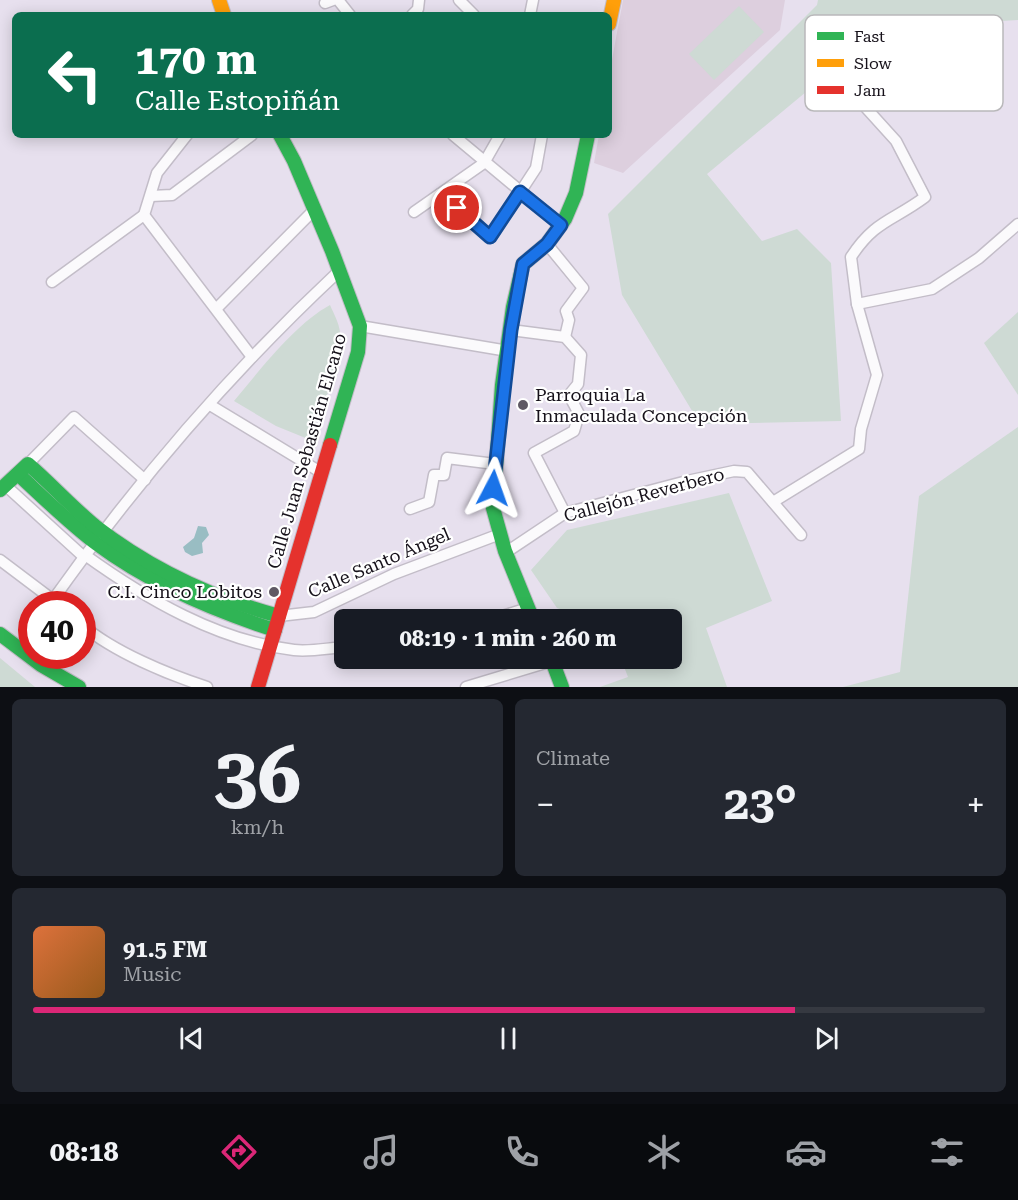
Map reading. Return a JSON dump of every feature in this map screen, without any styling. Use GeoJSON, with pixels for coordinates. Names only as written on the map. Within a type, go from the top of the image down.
{"type":"FeatureCollection","features":[{"type":"Feature","properties":{"kind":"street"},"geometry":{"type":"LineString","coordinates":[[459,0],[471,12]]}},
{"type":"Feature","properties":{"kind":"street"},"geometry":{"type":"LineString","coordinates":[[773,502],[859,449],[861,429],[877,375],[858,304],[850,257],[861,241],[883,220],[925,197],[896,141],[868,111]]}},
{"type":"Feature","properties":{"kind":"street"},"geometry":{"type":"LineString","coordinates":[[52,282],[144,215],[152,196],[157,173],[185,138]]}},
{"type":"Feature","properties":{"kind":"street"},"geometry":{"type":"LineString","coordinates":[[152,196],[172,195],[248,138]]}},
{"type":"Feature","properties":{"kind":"street","name":"Calle Juan Sebastián Elcano"},"geometry":{"type":"LineString","coordinates":[[258,687],[358,352],[360,326],[332,251],[294,161],[282,138]]}},
{"type":"Feature","properties":{"kind":"street"},"geometry":{"type":"LineString","coordinates":[[456,138],[561,225]]}},
{"type":"Feature","properties":{"kind":"street"},"geometry":{"type":"LineString","coordinates":[[414,212],[484,163],[498,138]]}},
{"type":"Feature","properties":{"kind":"street"},"geometry":{"type":"LineString","coordinates":[[440,194],[490,237],[536,168],[541,138]]}},
{"type":"Feature","properties":{"kind":"street"},"geometry":{"type":"LineString","coordinates":[[528,609],[505,553],[493,506],[495,464],[508,351],[523,264],[547,244],[576,200],[587,138]]}},
{"type":"Feature","properties":{"kind":"street"},"geometry":{"type":"LineString","coordinates":[[217,308],[314,210]]}},
{"type":"Feature","properties":{"kind":"street"},"geometry":{"type":"LineString","coordinates":[[144,215],[217,308],[252,357]]}},
{"type":"Feature","properties":{"kind":"street"},"geometry":{"type":"LineString","coordinates":[[858,304],[932,289],[979,258],[1018,224]]}},
{"type":"Feature","properties":{"kind":"street"},"geometry":{"type":"LineString","coordinates":[[547,244],[584,288],[566,311],[569,320],[565,337]]}},
{"type":"Feature","properties":{"kind":"street"},"geometry":{"type":"LineString","coordinates":[[62,591],[85,556],[145,480],[252,357],[338,272]]}},
{"type":"Feature","properties":{"kind":"street"},"geometry":{"type":"LineString","coordinates":[[360,326],[508,351]]}},
{"type":"Feature","properties":{"kind":"street"},"geometry":{"type":"LineString","coordinates":[[511,330],[565,337],[581,355],[578,384],[569,395],[579,414],[574,431],[534,453],[565,513]]}},
{"type":"Feature","properties":{"kind":"street"},"geometry":{"type":"LineString","coordinates":[[210,405],[322,473]]}},
{"type":"Feature","properties":{"kind":"street"},"geometry":{"type":"LineString","coordinates":[[145,480],[74,417],[3,488],[85,556],[152,600],[203,623],[270,646],[297,651],[334,648]]}},
{"type":"Feature","properties":{"kind":"street"},"geometry":{"type":"LineString","coordinates":[[410,509],[429,502],[435,475],[444,475],[447,458],[495,464]]}},
{"type":"Feature","properties":{"kind":"street","name":"Calle Santo Ángel"},"geometry":{"type":"LineString","coordinates":[[23,469],[100,538],[161,585],[209,607],[277,623],[314,612],[394,574],[500,534]]}},
{"type":"Feature","properties":{"kind":"street","name":"Callejón Reverbero"},"geometry":{"type":"LineString","coordinates":[[505,553],[565,513],[734,471],[747,472],[801,535]]}},
{"type":"Feature","properties":{"kind":"street"},"geometry":{"type":"LineString","coordinates":[[0,560],[39,591]]}},
{"type":"Feature","properties":{"kind":"street"},"geometry":{"type":"LineString","coordinates":[[0,634],[18,649]]}},
{"type":"Feature","properties":{"kind":"street"},"geometry":{"type":"LineString","coordinates":[[96,636],[144,661],[207,687]]}},
{"type":"Feature","properties":{"kind":"street"},"geometry":{"type":"LineString","coordinates":[[50,669],[79,687]]}},
{"type":"Feature","properties":{"kind":"street"},"geometry":{"type":"LineString","coordinates":[[466,687],[523,669]]}},
{"type":"Feature","properties":{"kind":"street"},"geometry":{"type":"LineString","coordinates":[[555,669],[562,687]]}},
{"type":"Feature","properties":{"kind":"shaded area"},"geometry":{"type":"Polygon","coordinates":[[[623,0],[785,0],[780,30],[623,173],[594,163],[598,138],[612,138],[612,60],[623,0]]]}},
{"type":"Feature","properties":{"kind":"shaded area"},"geometry":{"type":"Polygon","coordinates":[[[818,0],[1018,0],[1018,20],[1003,21],[1003,15],[807,15],[817,5],[818,0]]]}},
{"type":"Feature","properties":{"kind":"shaded area"},"geometry":{"type":"Polygon","coordinates":[[[739,6],[764,32],[714,80],[689,54],[739,6]]]}},
{"type":"Feature","properties":{"kind":"shaded area"},"geometry":{"type":"Polygon","coordinates":[[[805,17],[805,93],[707,174],[762,241],[797,229],[831,263],[841,421],[700,424],[622,295],[608,214],[805,17]]]}},
{"type":"Feature","properties":{"kind":"shaded area"},"geometry":{"type":"Polygon","coordinates":[[[330,305],[340,332],[338,356],[325,402],[308,439],[276,426],[234,401],[291,336],[317,313],[330,305]]]}},
{"type":"Feature","properties":{"kind":"shaded area"},"geometry":{"type":"Polygon","coordinates":[[[1018,312],[1018,395],[984,343],[1018,312]]]}},
{"type":"Feature","properties":{"kind":"shaded area"},"geometry":{"type":"Polygon","coordinates":[[[1018,427],[1018,687],[843,687],[900,672],[919,496],[1018,427]]]}},
{"type":"Feature","properties":{"kind":"shaded area"},"geometry":{"type":"Polygon","coordinates":[[[729,493],[772,601],[706,628],[727,687],[600,687],[628,677],[625,669],[682,669],[682,609],[557,608],[531,570],[567,530],[729,493]]]}},
{"type":"Feature","properties":{"kind":"shaded area"},"geometry":{"type":"Polygon","coordinates":[[[198,526],[206,527],[209,535],[202,543],[203,553],[192,556],[185,552],[183,547],[194,538],[198,526]]]}},
{"type":"Feature","properties":{"kind":"shaded area"},"geometry":{"type":"Polygon","coordinates":[[[0,658],[35,687],[0,687],[0,658]]]}},
{"type":"Feature","properties":{"kind":"traffic: fast"},"geometry":{"type":"LineString","coordinates":[[282,138],[294,161],[332,251],[360,326],[358,352],[330,445]]}},
{"type":"Feature","properties":{"kind":"traffic: fast"},"geometry":{"type":"LineString","coordinates":[[529,609],[505,551],[493,508],[502,385],[513,307],[523,264],[547,244],[565,219],[576,193],[587,138]]}},
{"type":"Feature","properties":{"kind":"traffic: fast"},"geometry":{"type":"LineString","coordinates":[[0,490],[28,464],[95,526],[138,556],[206,591],[279,616]]}},
{"type":"Feature","properties":{"kind":"traffic: fast"},"geometry":{"type":"LineString","coordinates":[[18,474],[87,536],[139,572],[205,605],[275,630]]}},
{"type":"Feature","properties":{"kind":"traffic: fast"},"geometry":{"type":"LineString","coordinates":[[0,634],[41,665],[79,687]]}},
{"type":"Feature","properties":{"kind":"traffic: fast"},"geometry":{"type":"LineString","coordinates":[[555,669],[562,687]]}},
{"type":"Feature","properties":{"kind":"traffic: slow"},"geometry":{"type":"LineString","coordinates":[[219,0],[223,12]]}},
{"type":"Feature","properties":{"kind":"traffic: slow"},"geometry":{"type":"LineString","coordinates":[[612,12],[614,0]]}},
{"type":"Feature","properties":{"kind":"traffic: jam"},"geometry":{"type":"LineString","coordinates":[[258,687],[330,445]]}},
{"type":"Feature","properties":{"kind":"place","name":"Parroquia La Inmaculada Concepción"},"geometry":{"type":"Point","coordinates":[523,405]}},
{"type":"Feature","properties":{"kind":"place","name":"C.I. Cinco Lobitos"},"geometry":{"type":"Point","coordinates":[274,592]}},
{"type":"Feature","properties":{"kind":"route"},"geometry":{"type":"LineString","coordinates":[[457,208],[490,237],[520,192],[561,225],[547,244],[523,264],[511,330],[493,488]]}}]}
